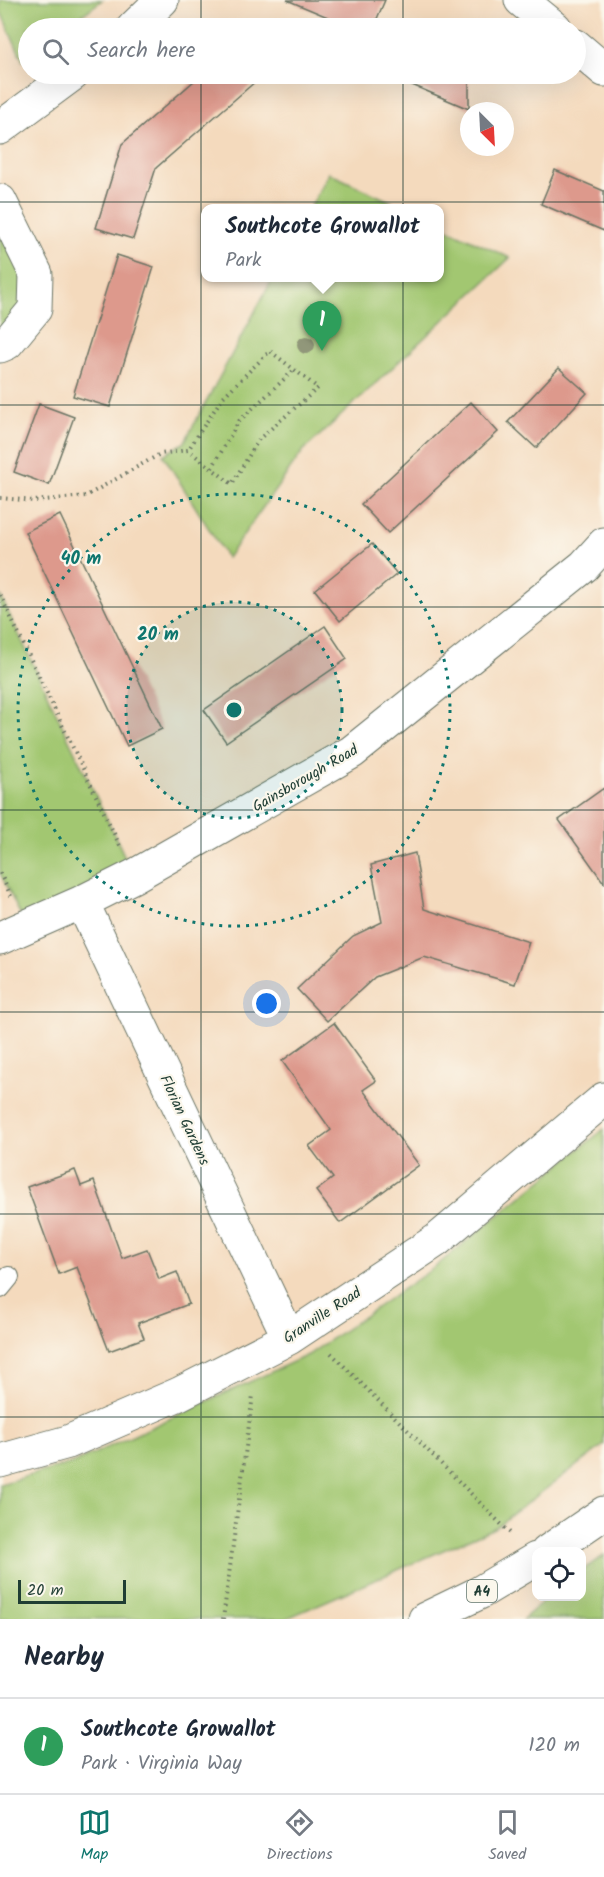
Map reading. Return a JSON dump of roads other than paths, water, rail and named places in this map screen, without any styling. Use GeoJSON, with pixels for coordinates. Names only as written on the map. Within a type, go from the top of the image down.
{"type":"FeatureCollection","features":[{"type":"Feature","properties":{"kind":"street"},"geometry":{"type":"LineString","coordinates":[[143,18],[162,0]]}},
{"type":"Feature","properties":{"kind":"street"},"geometry":{"type":"LineString","coordinates":[[521,0],[543,18]]}},
{"type":"Feature","properties":{"kind":"street"},"geometry":{"type":"LineString","coordinates":[[586,55],[604,70]]}},
{"type":"Feature","properties":{"kind":"street"},"geometry":{"type":"LineString","coordinates":[[0,128],[59,84]]}},
{"type":"Feature","properties":{"kind":"street"},"geometry":{"type":"LineString","coordinates":[[0,201],[36,274],[35,309],[7,343],[0,346]]}},
{"type":"Feature","properties":{"kind":"street","name":"Gainsborough Road"},"geometry":{"type":"LineString","coordinates":[[0,938],[134,876],[352,752],[584,566],[604,544]]}},
{"type":"Feature","properties":{"kind":"street","name":"Florian Gardens"},"geometry":{"type":"LineString","coordinates":[[82,902],[289,1338]]}},
{"type":"Feature","properties":{"kind":"street","name":"Granville Road"},"geometry":{"type":"LineString","coordinates":[[0,1461],[68,1442],[179,1394],[289,1338],[437,1240],[604,1100]]}},
{"type":"Feature","properties":{"kind":"street"},"geometry":{"type":"LineString","coordinates":[[553,1547],[604,1513]]}},
{"type":"Feature","properties":{"kind":"street","name":"A4"},"geometry":{"type":"LineString","coordinates":[[425,1619],[479,1593],[532,1562]]}},
{"type":"Feature","properties":{"kind":"place","name":"Southcote Growallot"},"geometry":{"type":"Point","coordinates":[322,351]}}]}
